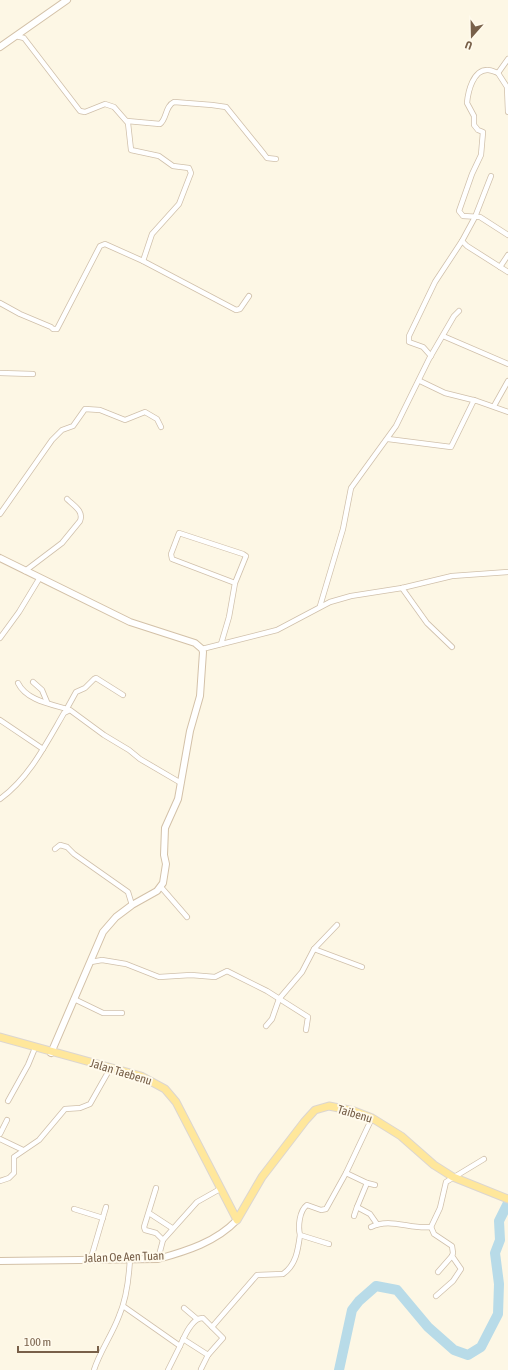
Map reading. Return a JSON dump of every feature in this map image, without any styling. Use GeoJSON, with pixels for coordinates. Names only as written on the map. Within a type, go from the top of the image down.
{"type":"FeatureCollection","features":[{"type":"Feature","properties":{"kind":"main road","name":"Jalan Taebenu"},"geometry":{"type":"LineString","coordinates":[[0,1037],[51,1053],[148,1079],[170,1093],[237,1220]]}},
{"type":"Feature","properties":{"kind":"main road","name":"Taibenu"},"geometry":{"type":"LineString","coordinates":[[237,1220],[262,1177],[315,1110],[329,1106],[354,1111],[372,1118],[401,1136],[434,1166],[453,1177],[507,1198]]}},
{"type":"Feature","properties":{"kind":"street"},"geometry":{"type":"LineString","coordinates":[[0,47],[67,0]]}},
{"type":"Feature","properties":{"kind":"street"},"geometry":{"type":"LineString","coordinates":[[16,36],[24,38],[80,111],[85,112],[101,105],[109,104],[127,121],[131,150],[159,156],[171,165],[187,167],[191,170],[179,204],[152,234],[143,261]]}},
{"type":"Feature","properties":{"kind":"street"},"geometry":{"type":"LineString","coordinates":[[498,73],[508,60]]}},
{"type":"Feature","properties":{"kind":"street"},"geometry":{"type":"LineString","coordinates":[[508,112],[506,87],[498,73],[487,70],[476,76],[471,86],[468,101],[469,108],[474,116],[474,125],[478,130],[483,132],[483,145],[481,156],[472,174],[459,211],[463,216],[484,219],[508,235]]}},
{"type":"Feature","properties":{"kind":"street"},"geometry":{"type":"LineString","coordinates":[[127,121],[160,124],[163,122],[170,105],[174,102],[220,106],[230,110],[267,158],[276,159]]}},
{"type":"Feature","properties":{"kind":"street"},"geometry":{"type":"LineString","coordinates":[[431,356],[423,347],[409,342],[408,336],[435,282],[462,241],[475,217],[491,176]]}},
{"type":"Feature","properties":{"kind":"street"},"geometry":{"type":"LineString","coordinates":[[462,241],[467,246],[508,272]]}},
{"type":"Feature","properties":{"kind":"street"},"geometry":{"type":"LineString","coordinates":[[0,303],[20,314],[53,329],[57,329],[100,246],[105,244],[143,261],[236,310],[240,308],[249,296]]}},
{"type":"Feature","properties":{"kind":"street"},"geometry":{"type":"LineString","coordinates":[[500,267],[508,255]]}},
{"type":"Feature","properties":{"kind":"street"},"geometry":{"type":"LineString","coordinates":[[320,606],[343,528],[351,488],[388,439],[420,381],[431,356],[454,316],[459,311]]}},
{"type":"Feature","properties":{"kind":"street"},"geometry":{"type":"LineString","coordinates":[[443,336],[508,364]]}},
{"type":"Feature","properties":{"kind":"street"},"geometry":{"type":"LineString","coordinates":[[0,373],[33,374]]}},
{"type":"Feature","properties":{"kind":"street"},"geometry":{"type":"LineString","coordinates":[[420,381],[445,393],[494,406],[508,412]]}},
{"type":"Feature","properties":{"kind":"street"},"geometry":{"type":"LineString","coordinates":[[494,406],[508,381]]}},
{"type":"Feature","properties":{"kind":"street"},"geometry":{"type":"LineString","coordinates":[[388,439],[451,447],[474,400]]}},
{"type":"Feature","properties":{"kind":"street"},"geometry":{"type":"LineString","coordinates":[[0,514],[57,433],[72,426],[85,409],[100,410],[125,420],[145,412],[157,418],[161,427]]}},
{"type":"Feature","properties":{"kind":"street"},"geometry":{"type":"LineString","coordinates":[[25,571],[62,544],[80,521],[82,517],[81,512],[67,499]]}},
{"type":"Feature","properties":{"kind":"street"},"geometry":{"type":"LineString","coordinates":[[220,644],[229,617],[235,583],[245,560],[245,555],[179,533],[171,554],[172,559],[235,583]]}},
{"type":"Feature","properties":{"kind":"street"},"geometry":{"type":"LineString","coordinates":[[0,558],[39,579],[130,622],[185,639],[202,649],[277,630],[320,606],[351,596],[402,588],[452,576],[508,572]]}},
{"type":"Feature","properties":{"kind":"street"},"geometry":{"type":"LineString","coordinates":[[0,638],[19,612],[39,579]]}},
{"type":"Feature","properties":{"kind":"street"},"geometry":{"type":"LineString","coordinates":[[402,588],[427,623],[452,647]]}},
{"type":"Feature","properties":{"kind":"street"},"geometry":{"type":"LineString","coordinates":[[51,1053],[103,932],[116,917],[161,887],[166,864],[164,855],[166,828],[178,799],[190,731],[200,696],[203,668],[202,649]]}},
{"type":"Feature","properties":{"kind":"street"},"geometry":{"type":"LineString","coordinates":[[0,799],[19,785],[43,749],[76,692],[85,688],[94,678],[96,678],[123,695]]}},
{"type":"Feature","properties":{"kind":"street"},"geometry":{"type":"LineString","coordinates":[[33,682],[42,690],[47,702]]}},
{"type":"Feature","properties":{"kind":"street"},"geometry":{"type":"LineString","coordinates":[[18,683],[25,693],[66,711],[70,710],[74,712],[104,735],[129,750],[140,759],[181,783]]}},
{"type":"Feature","properties":{"kind":"street"},"geometry":{"type":"LineString","coordinates":[[0,720],[43,749]]}},
{"type":"Feature","properties":{"kind":"street"},"geometry":{"type":"LineString","coordinates":[[56,849],[60,845],[67,847],[74,854],[128,892],[132,905]]}},
{"type":"Feature","properties":{"kind":"street"},"geometry":{"type":"LineString","coordinates":[[161,887],[187,917]]}},
{"type":"Feature","properties":{"kind":"street"},"geometry":{"type":"LineString","coordinates":[[266,1026],[272,1019],[279,999],[301,974],[314,949],[337,925]]}},
{"type":"Feature","properties":{"kind":"street"},"geometry":{"type":"LineString","coordinates":[[314,949],[362,967]]}},
{"type":"Feature","properties":{"kind":"street"},"geometry":{"type":"LineString","coordinates":[[91,962],[102,960],[126,964],[159,977],[191,975],[216,977],[227,972],[267,991],[308,1017],[306,1030]]}},
{"type":"Feature","properties":{"kind":"street"},"geometry":{"type":"LineString","coordinates":[[74,999],[103,1014],[122,1012]]}},
{"type":"Feature","properties":{"kind":"street"},"geometry":{"type":"LineString","coordinates":[[8,1101],[28,1065],[35,1048]]}},
{"type":"Feature","properties":{"kind":"street"},"geometry":{"type":"LineString","coordinates":[[0,1181],[9,1178],[14,1173],[13,1160],[23,1150],[39,1140],[65,1109],[80,1108],[90,1104],[111,1068]]}},
{"type":"Feature","properties":{"kind":"street"},"geometry":{"type":"LineString","coordinates":[[212,1327],[257,1275],[283,1274],[286,1272],[298,1253],[300,1235],[299,1224],[304,1206],[312,1206],[321,1210],[326,1209],[346,1173],[372,1118]]}},
{"type":"Feature","properties":{"kind":"street"},"geometry":{"type":"LineString","coordinates":[[0,1134],[7,1120]]}},
{"type":"Feature","properties":{"kind":"street"},"geometry":{"type":"LineString","coordinates":[[0,1139],[23,1150]]}},
{"type":"Feature","properties":{"kind":"street"},"geometry":{"type":"LineString","coordinates":[[438,1272],[453,1253],[452,1246],[434,1234],[431,1227],[440,1208],[446,1182],[484,1159]]}},
{"type":"Feature","properties":{"kind":"street"},"geometry":{"type":"LineString","coordinates":[[346,1173],[375,1185]]}},
{"type":"Feature","properties":{"kind":"street"},"geometry":{"type":"LineString","coordinates":[[354,1216],[368,1183]]}},
{"type":"Feature","properties":{"kind":"street"},"geometry":{"type":"LineString","coordinates":[[156,1188],[144,1229],[156,1233],[163,1240]]}},
{"type":"Feature","properties":{"kind":"street"},"geometry":{"type":"LineString","coordinates":[[158,1258],[163,1240],[172,1228],[200,1200],[220,1189]]}},
{"type":"Feature","properties":{"kind":"street"},"geometry":{"type":"LineString","coordinates":[[91,1258],[106,1207]]}},
{"type":"Feature","properties":{"kind":"street"},"geometry":{"type":"LineString","coordinates":[[357,1207],[370,1214],[377,1224]]}},
{"type":"Feature","properties":{"kind":"street"},"geometry":{"type":"LineString","coordinates":[[74,1209],[103,1218]]}},
{"type":"Feature","properties":{"kind":"street"},"geometry":{"type":"LineString","coordinates":[[149,1213],[172,1228]]}},
{"type":"Feature","properties":{"kind":"street","name":"Jalan Oe Aen Tuan"},"geometry":{"type":"LineString","coordinates":[[0,1260],[158,1258],[182,1253],[216,1237],[227,1230],[237,1220]]}},
{"type":"Feature","properties":{"kind":"street"},"geometry":{"type":"LineString","coordinates":[[371,1227],[377,1224],[392,1222],[431,1227]]}},
{"type":"Feature","properties":{"kind":"street"},"geometry":{"type":"LineString","coordinates":[[300,1235],[329,1244]]}},
{"type":"Feature","properties":{"kind":"street"},"geometry":{"type":"LineString","coordinates":[[436,1296],[460,1272],[461,1269],[452,1256]]}},
{"type":"Feature","properties":{"kind":"street"},"geometry":{"type":"LineString","coordinates":[[94,1370],[99,1355],[123,1306],[129,1278],[130,1258]]}},
{"type":"Feature","properties":{"kind":"street"},"geometry":{"type":"LineString","coordinates":[[123,1306],[180,1346]]}},
{"type":"Feature","properties":{"kind":"street"},"geometry":{"type":"LineString","coordinates":[[184,1308],[197,1319]]}},
{"type":"Feature","properties":{"kind":"street"},"geometry":{"type":"LineString","coordinates":[[168,1370],[183,1339],[197,1319],[203,1318],[223,1338],[208,1356],[201,1369]]}},
{"type":"Feature","properties":{"kind":"street"},"geometry":{"type":"LineString","coordinates":[[183,1339],[208,1356]]}},
{"type":"Feature","properties":{"kind":"waterway"},"geometry":{"type":"LineString","coordinates":[[339,1370],[352,1310],[359,1301],[376,1286],[397,1290],[428,1327],[454,1350],[468,1355],[481,1347],[498,1314],[499,1284],[495,1253],[500,1240],[499,1221],[508,1203]]}}]}
